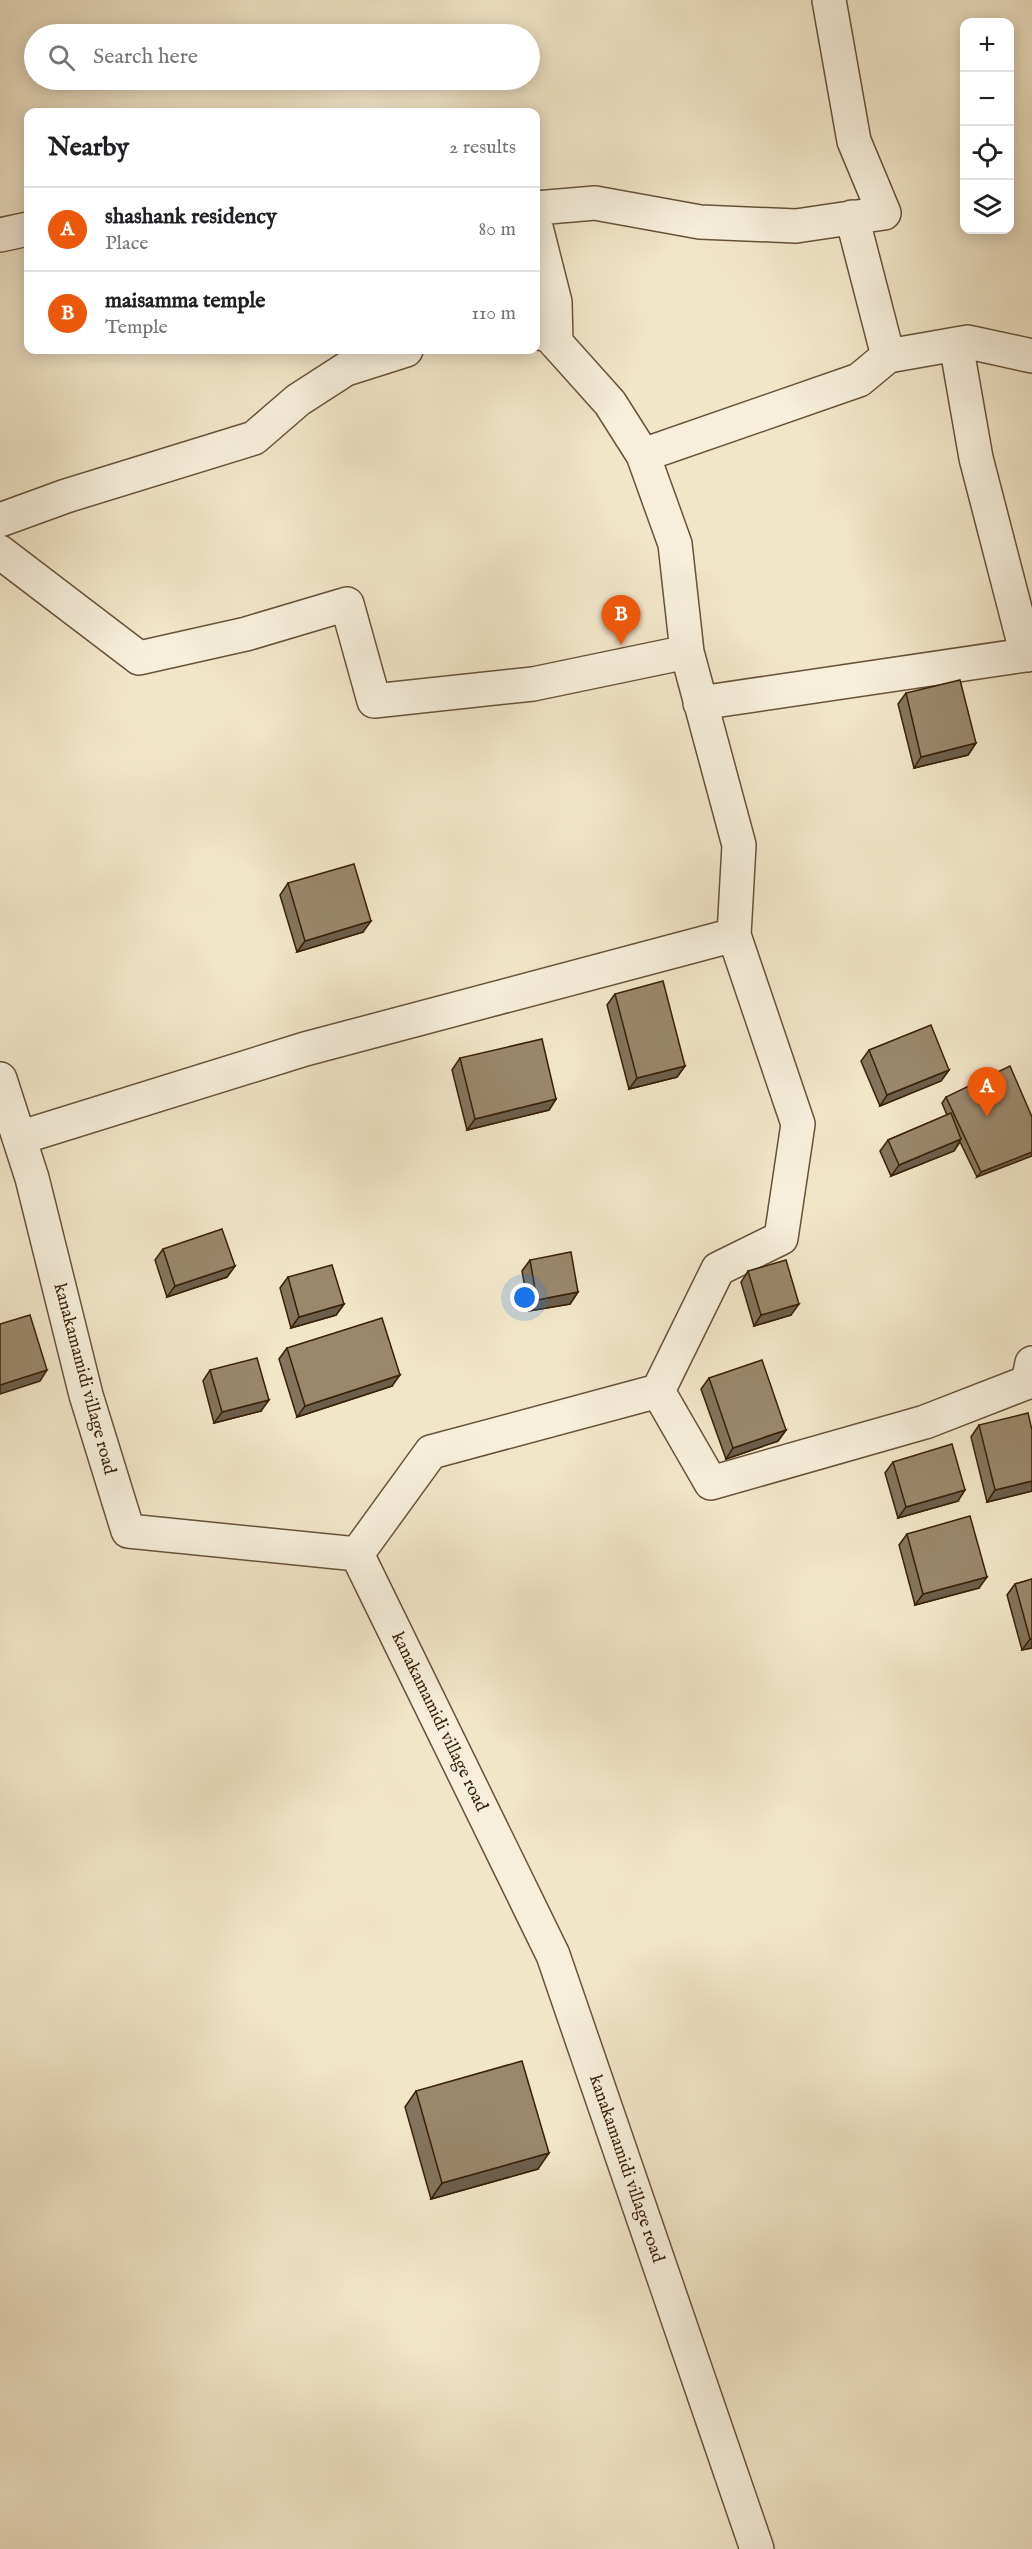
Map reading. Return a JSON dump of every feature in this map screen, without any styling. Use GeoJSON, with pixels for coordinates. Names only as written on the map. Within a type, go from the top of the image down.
{"type":"FeatureCollection","features":[{"type":"Feature","properties":{"kind":"street"},"geometry":{"type":"LineString","coordinates":[[540,208],[594,203],[700,222],[796,226],[884,213],[854,141],[829,0]]}},
{"type":"Feature","properties":{"kind":"street"},"geometry":{"type":"LineString","coordinates":[[852,217],[888,356]]}},
{"type":"Feature","properties":{"kind":"street"},"geometry":{"type":"LineString","coordinates":[[0,235],[24,230]]}},
{"type":"Feature","properties":{"kind":"street"},"geometry":{"type":"LineString","coordinates":[[357,1554],[431,1452],[658,1391],[718,1269],[781,1238],[798,1124],[734,935],[739,845],[687,652],[675,544],[643,455],[610,403],[546,337],[555,302],[540,243]]}},
{"type":"Feature","properties":{"kind":"street"},"geometry":{"type":"LineString","coordinates":[[643,455],[860,380],[888,356],[968,342],[1032,356]]}},
{"type":"Feature","properties":{"kind":"street"},"geometry":{"type":"LineString","coordinates":[[700,703],[1029,654],[976,458],[956,344]]}},
{"type":"Feature","properties":{"kind":"street"},"geometry":{"type":"LineString","coordinates":[[0,520],[110,482],[254,438],[298,400],[346,369],[393,354]]}},
{"type":"Feature","properties":{"kind":"street"},"geometry":{"type":"LineString","coordinates":[[0,552],[139,658],[246,634],[347,604],[374,701],[533,684],[687,652]]}},
{"type":"Feature","properties":{"kind":"street"},"geometry":{"type":"LineString","coordinates":[[19,1138],[305,1049],[734,935]]}},
{"type":"Feature","properties":{"kind":"street","name":"kanakamamidi village road"},"geometry":{"type":"LineString","coordinates":[[0,1079],[32,1178],[86,1395],[128,1531],[357,1554],[553,1955],[757,2549]]}},
{"type":"Feature","properties":{"kind":"street"},"geometry":{"type":"LineString","coordinates":[[658,1391],[711,1483],[925,1422],[1028,1382],[1032,1363]]}},
{"type":"Feature","properties":{"kind":"building"},"geometry":{"type":"Polygon","coordinates":[[[960,680],[976,743],[921,757],[906,693],[960,680]]]}},
{"type":"Feature","properties":{"kind":"building"},"geometry":{"type":"Polygon","coordinates":[[[354,864],[371,921],[305,941],[288,883],[354,864]]]}},
{"type":"Feature","properties":{"kind":"building"},"geometry":{"type":"Polygon","coordinates":[[[663,981],[685,1066],[637,1078],[615,994],[663,981]]]}},
{"type":"Feature","properties":{"kind":"building"},"geometry":{"type":"Polygon","coordinates":[[[931,1025],[949,1070],[887,1095],[869,1050],[931,1025]]]}},
{"type":"Feature","properties":{"kind":"building"},"geometry":{"type":"Polygon","coordinates":[[[542,1039],[556,1099],[475,1119],[460,1058],[542,1039]]]}},
{"type":"Feature","properties":{"kind":"building"},"geometry":{"type":"Polygon","coordinates":[[[1010,1066],[1032,1117],[1032,1152],[981,1172],[946,1097],[1010,1066]]]}},
{"type":"Feature","properties":{"kind":"building"},"geometry":{"type":"Polygon","coordinates":[[[951,1113],[961,1139],[899,1165],[888,1140],[951,1113]]]}},
{"type":"Feature","properties":{"kind":"building"},"geometry":{"type":"Polygon","coordinates":[[[222,1229],[235,1266],[175,1286],[163,1249],[222,1229]]]}},
{"type":"Feature","properties":{"kind":"building"},"geometry":{"type":"Polygon","coordinates":[[[571,1252],[578,1292],[537,1300],[530,1260],[571,1252]]]}},
{"type":"Feature","properties":{"kind":"building"},"geometry":{"type":"Polygon","coordinates":[[[786,1260],[799,1304],[761,1315],[748,1271],[786,1260]]]}},
{"type":"Feature","properties":{"kind":"building"},"geometry":{"type":"Polygon","coordinates":[[[332,1265],[344,1304],[299,1317],[288,1277],[332,1265]]]}},
{"type":"Feature","properties":{"kind":"building"},"geometry":{"type":"Polygon","coordinates":[[[30,1315],[47,1370],[0,1385],[0,1324],[30,1315]]]}},
{"type":"Feature","properties":{"kind":"building"},"geometry":{"type":"Polygon","coordinates":[[[382,1318],[400,1375],[305,1406],[287,1348],[382,1318]]]}},
{"type":"Feature","properties":{"kind":"building"},"geometry":{"type":"Polygon","coordinates":[[[257,1358],[269,1400],[222,1412],[210,1370],[257,1358]]]}},
{"type":"Feature","properties":{"kind":"building"},"geometry":{"type":"Polygon","coordinates":[[[762,1360],[786,1430],[733,1448],[709,1378],[762,1360]]]}},
{"type":"Feature","properties":{"kind":"building"},"geometry":{"type":"Polygon","coordinates":[[[1028,1413],[1032,1430],[1032,1481],[995,1490],[979,1425],[1028,1413]]]}},
{"type":"Feature","properties":{"kind":"building"},"geometry":{"type":"Polygon","coordinates":[[[952,1444],[965,1490],[906,1507],[893,1462],[952,1444]]]}},
{"type":"Feature","properties":{"kind":"building"},"geometry":{"type":"Polygon","coordinates":[[[970,1516],[987,1577],[923,1594],[907,1534],[970,1516]]]}},
{"type":"Feature","properties":{"kind":"building"},"geometry":{"type":"Polygon","coordinates":[[[1032,1579],[1032,1639],[1030,1639],[1015,1584],[1032,1579]]]}},
{"type":"Feature","properties":{"kind":"building"},"geometry":{"type":"Polygon","coordinates":[[[522,2061],[549,2153],[442,2183],[416,2091],[522,2061]]]}},
{"type":"Feature","properties":{"kind":"place","name":"maisamma temple"},"geometry":{"type":"Point","coordinates":[621,645]}},
{"type":"Feature","properties":{"kind":"place","name":"shashank residency"},"geometry":{"type":"Point","coordinates":[987,1117]}}]}
